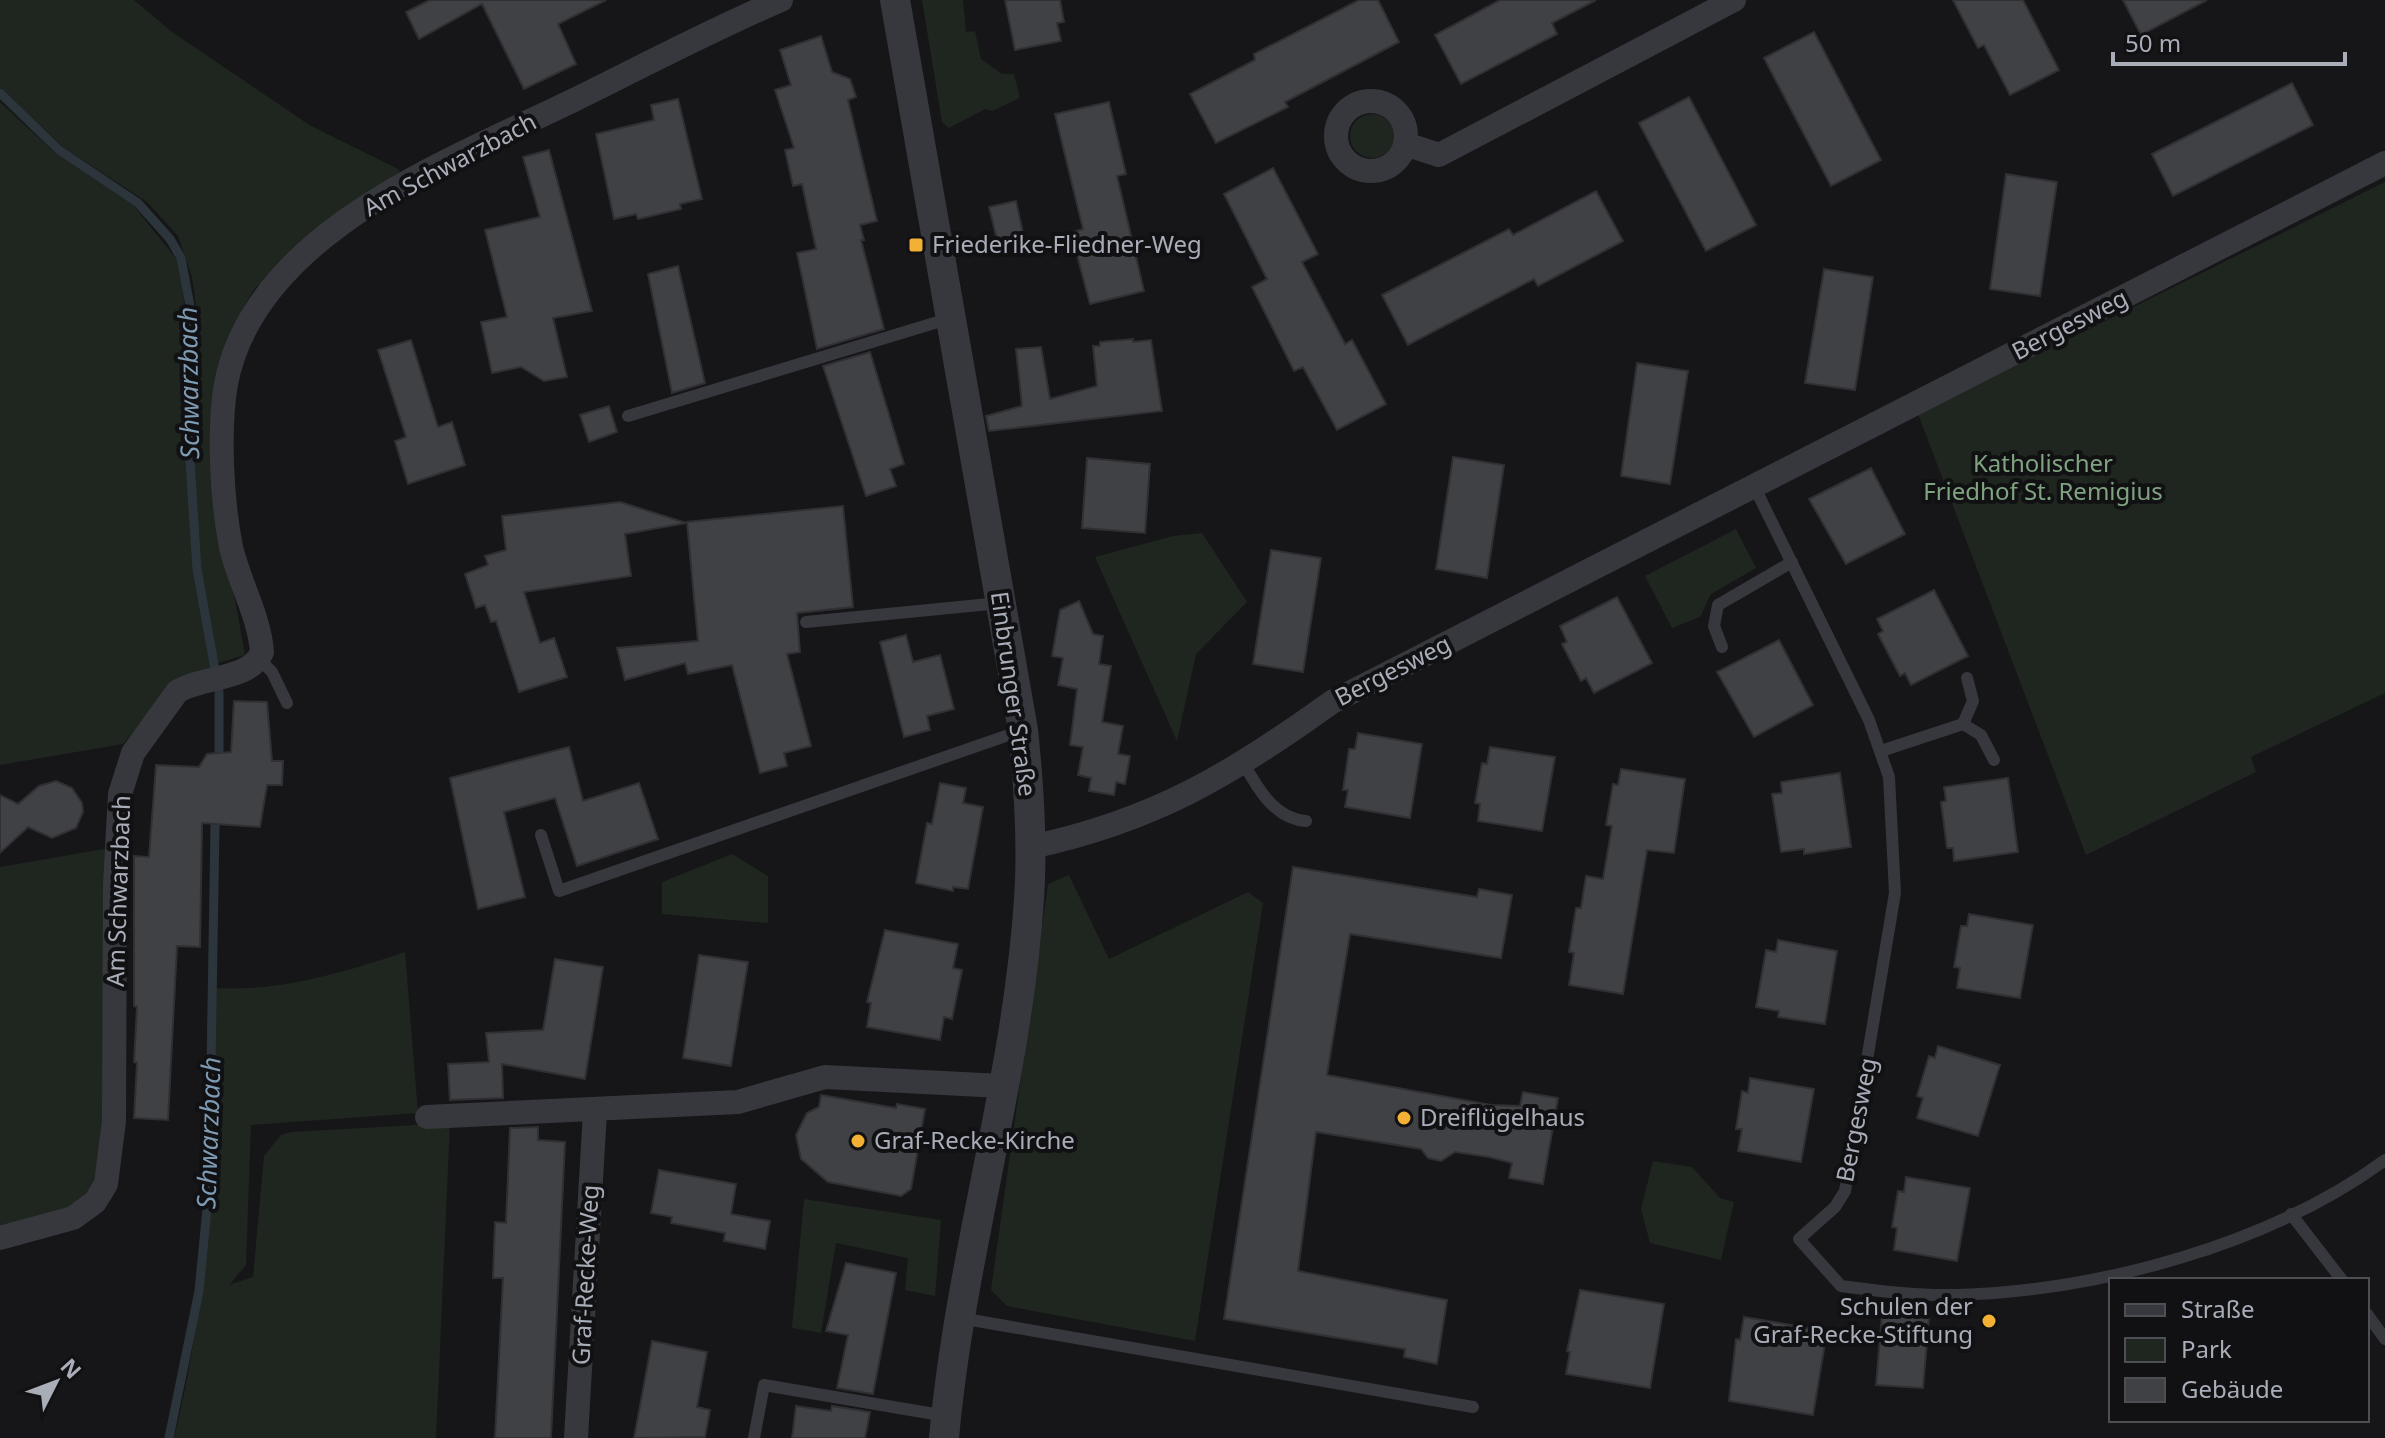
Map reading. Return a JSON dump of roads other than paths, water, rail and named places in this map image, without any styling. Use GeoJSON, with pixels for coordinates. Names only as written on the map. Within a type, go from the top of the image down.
{"type":"FeatureCollection","features":[{"type":"Feature","properties":{"kind":"street","name":"Am Schwarzbach"},"geometry":{"type":"LineString","coordinates":[[0,1238],[73,1218],[95,1202],[106,1184],[114,1121],[115,885],[120,794],[133,753],[166,704],[177,692],[196,683],[249,665],[261,639],[231,547],[224,478],[226,387],[234,351],[260,302],[296,262],[346,221],[430,170],[781,0]]}},
{"type":"Feature","properties":{"kind":"street","name":"Einbrunger Straße"},"geometry":{"type":"LineString","coordinates":[[895,0],[1023,730],[1031,847],[1024,944],[960,1318],[945,1427]]}},
{"type":"Feature","properties":{"kind":"street"},"geometry":{"type":"LineString","coordinates":[[1405,144],[1439,155],[1734,0]]}},
{"type":"Feature","properties":{"kind":"street","name":"Bergesweg"},"geometry":{"type":"LineString","coordinates":[[1031,847],[1074,838],[1174,802],[1244,764],[1332,702],[2385,163]]}},
{"type":"Feature","properties":{"kind":"street"},"geometry":{"type":"LineString","coordinates":[[427,1117],[738,1102],[825,1077],[1002,1086]]}},
{"type":"Feature","properties":{"kind":"street","name":"Graf-Recke-Weg"},"geometry":{"type":"LineString","coordinates":[[576,1438],[595,1111]]}},
{"type":"Feature","properties":{"kind":"lane"},"geometry":{"type":"LineString","coordinates":[[628,416],[951,318]]}},
{"type":"Feature","properties":{"kind":"lane","name":"Bergesweg"},"geometry":{"type":"LineString","coordinates":[[1754,486],[1869,720],[1889,777],[1895,893],[1845,1191],[1835,1207],[1799,1239],[1841,1286],[1897,1294],[1957,1295],[2127,1273],[2240,1236],[2291,1214]]}},
{"type":"Feature","properties":{"kind":"lane"},"geometry":{"type":"LineString","coordinates":[[1722,647],[1714,626],[1718,605],[1792,562]]}},
{"type":"Feature","properties":{"kind":"lane"},"geometry":{"type":"LineString","coordinates":[[806,622],[1000,603]]}},
{"type":"Feature","properties":{"kind":"lane"},"geometry":{"type":"LineString","coordinates":[[249,665],[272,672],[287,703]]}},
{"type":"Feature","properties":{"kind":"lane"},"geometry":{"type":"LineString","coordinates":[[1881,751],[1963,724],[1973,701],[1967,678]]}},
{"type":"Feature","properties":{"kind":"lane"},"geometry":{"type":"LineString","coordinates":[[1963,724],[1981,735],[1994,760]]}},
{"type":"Feature","properties":{"kind":"lane"},"geometry":{"type":"LineString","coordinates":[[541,835],[559,891],[1023,730]]}},
{"type":"Feature","properties":{"kind":"lane"},"geometry":{"type":"LineString","coordinates":[[1244,764],[1263,795],[1282,814],[1306,821]]}},
{"type":"Feature","properties":{"kind":"lane"},"geometry":{"type":"LineString","coordinates":[[2340,1278],[2291,1214],[2357,1180],[2385,1160]]}},
{"type":"Feature","properties":{"kind":"lane"},"geometry":{"type":"LineString","coordinates":[[2369,1317],[2385,1339]]}},
{"type":"Feature","properties":{"kind":"lane"},"geometry":{"type":"LineString","coordinates":[[960,1318],[1473,1407]]}},
{"type":"Feature","properties":{"kind":"lane"},"geometry":{"type":"LineString","coordinates":[[754,1438],[764,1385],[945,1427]]}},
{"type":"Feature","properties":{"kind":"waterway","name":"Schwarzbach"},"geometry":{"type":"LineString","coordinates":[[0,93],[59,150],[138,203],[170,239],[181,258],[190,306],[188,431],[197,569],[219,692],[219,753]]}},
{"type":"Feature","properties":{"kind":"waterway","name":"Schwarzbach"},"geometry":{"type":"LineString","coordinates":[[169,1438],[199,1291],[209,1188],[215,825]]}},
{"type":"Feature","properties":{"kind":"place","name":"Friederike-Fliedner-Weg"},"geometry":{"type":"Point","coordinates":[916,245]}},
{"type":"Feature","properties":{"kind":"place","name":"Dreiflügelhaus"},"geometry":{"type":"Point","coordinates":[1404,1118]}},
{"type":"Feature","properties":{"kind":"place","name":"Graf-Recke-Kirche"},"geometry":{"type":"Point","coordinates":[858,1141]}},
{"type":"Feature","properties":{"kind":"place","name":"Schulen der Graf-Recke-Stiftung"},"geometry":{"type":"Point","coordinates":[1989,1321]}},
{"type":"Feature","properties":{"kind":"park label","name":"Katholischer Friedhof St. Remigius"},"geometry":{"type":"Point","coordinates":[2043,478]}}]}
